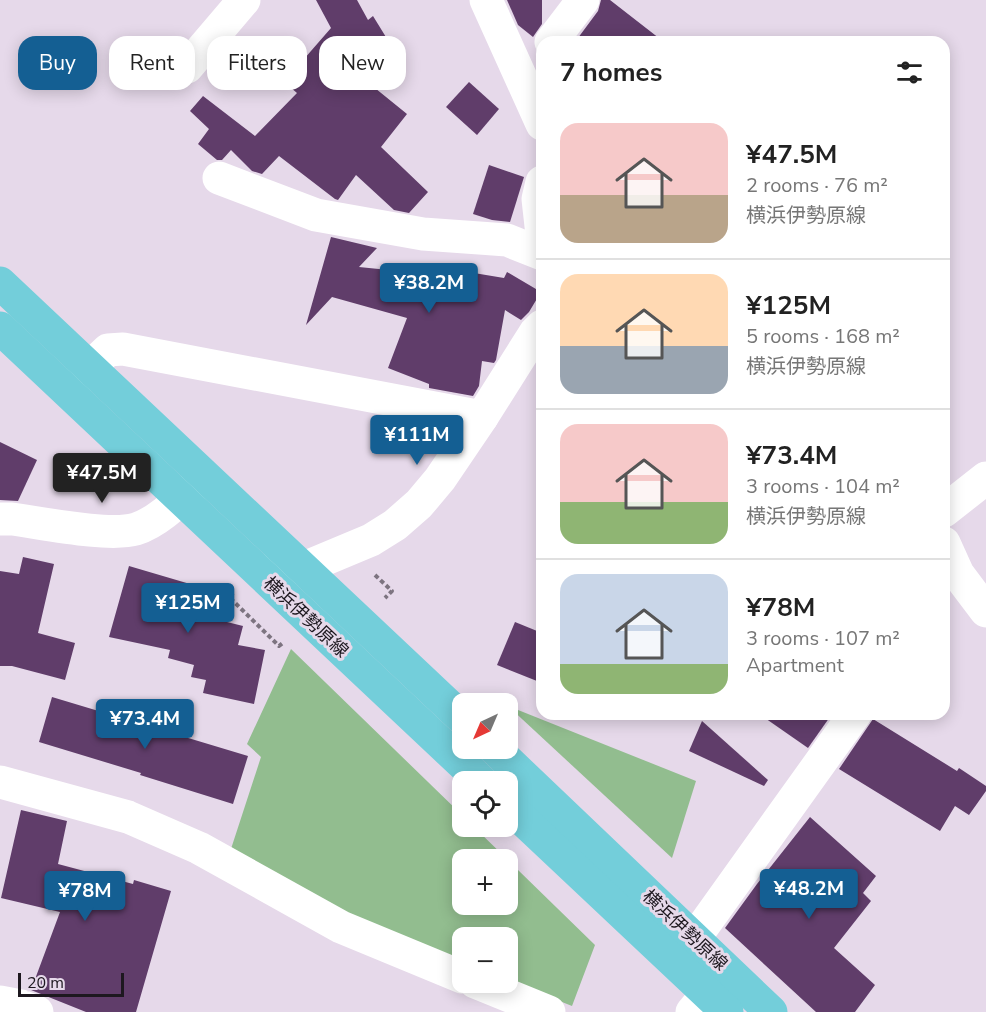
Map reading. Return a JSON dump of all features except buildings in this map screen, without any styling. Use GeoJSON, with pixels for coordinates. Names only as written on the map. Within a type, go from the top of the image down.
{"type":"FeatureCollection","features":[{"type":"Feature","properties":{"kind":"main road","name":"横浜伊勢原線"},"geometry":{"type":"LineString","coordinates":[[0,283],[452,709]]}},
{"type":"Feature","properties":{"kind":"main road","name":"横浜伊勢原線"},"geometry":{"type":"LineString","coordinates":[[0,328],[470,771]]}},
{"type":"Feature","properties":{"kind":"main road","name":"横浜伊勢原線"},"geometry":{"type":"LineString","coordinates":[[506,759],[771,1012]]}},
{"type":"Feature","properties":{"kind":"main road","name":"横浜伊勢原線"},"geometry":{"type":"LineString","coordinates":[[518,816],[709,1006]]}},
{"type":"Feature","properties":{"kind":"street"},"geometry":{"type":"LineString","coordinates":[[195,58],[244,0]]}},
{"type":"Feature","properties":{"kind":"street"},"geometry":{"type":"LineString","coordinates":[[486,0],[536,111]]}},
{"type":"Feature","properties":{"kind":"street"},"geometry":{"type":"LineString","coordinates":[[556,36],[583,0]]}},
{"type":"Feature","properties":{"kind":"street"},"geometry":{"type":"LineString","coordinates":[[522,80],[536,62]]}},
{"type":"Feature","properties":{"kind":"street"},"geometry":{"type":"LineString","coordinates":[[219,178],[316,215],[423,234],[507,240],[536,252]]}},
{"type":"Feature","properties":{"kind":"street"},"geometry":{"type":"LineString","coordinates":[[248,561],[304,568],[371,540],[395,525],[419,504],[440,479],[536,332]]}},
{"type":"Feature","properties":{"kind":"street"},"geometry":{"type":"LineString","coordinates":[[67,392],[108,350],[123,349],[482,417]]}},
{"type":"Feature","properties":{"kind":"street"},"geometry":{"type":"LineString","coordinates":[[0,519],[120,532],[138,528],[181,499],[206,475]]}},
{"type":"Feature","properties":{"kind":"street"},"geometry":{"type":"LineString","coordinates":[[950,506],[986,478]]}},
{"type":"Feature","properties":{"kind":"street"},"geometry":{"type":"LineString","coordinates":[[951,584],[986,611]]}},
{"type":"Feature","properties":{"kind":"street"},"geometry":{"type":"LineString","coordinates":[[694,939],[851,720]]}},
{"type":"Feature","properties":{"kind":"street"},"geometry":{"type":"LineString","coordinates":[[0,782],[128,818],[199,848],[342,927],[452,973]]}},
{"type":"Feature","properties":{"kind":"street"},"geometry":{"type":"LineString","coordinates":[[502,993],[549,1012]]}},
{"type":"Feature","properties":{"kind":"street"},"geometry":{"type":"LineString","coordinates":[[0,1002],[37,1012]]}},
{"type":"Feature","properties":{"kind":"path"},"geometry":{"type":"LineString","coordinates":[[372,572],[392,591],[385,599],[379,593]]}},
{"type":"Feature","properties":{"kind":"path"},"geometry":{"type":"LineString","coordinates":[[229,597],[279,646]]}},
{"type":"Feature","properties":{"kind":"green space"},"geometry":{"type":"Polygon","coordinates":[[[291,649],[452,805],[452,837],[484,837],[497,849],[452,849],[452,915],[518,915],[518,870],[595,945],[572,1006],[518,984],[518,927],[452,927],[452,958],[323,908],[229,855],[261,757],[247,744],[291,649]]]}},
{"type":"Feature","properties":{"kind":"green space"},"geometry":{"type":"Polygon","coordinates":[[[518,710],[536,717],[536,720],[543,720],[696,781],[672,858],[518,715],[518,710]]]}}]}
